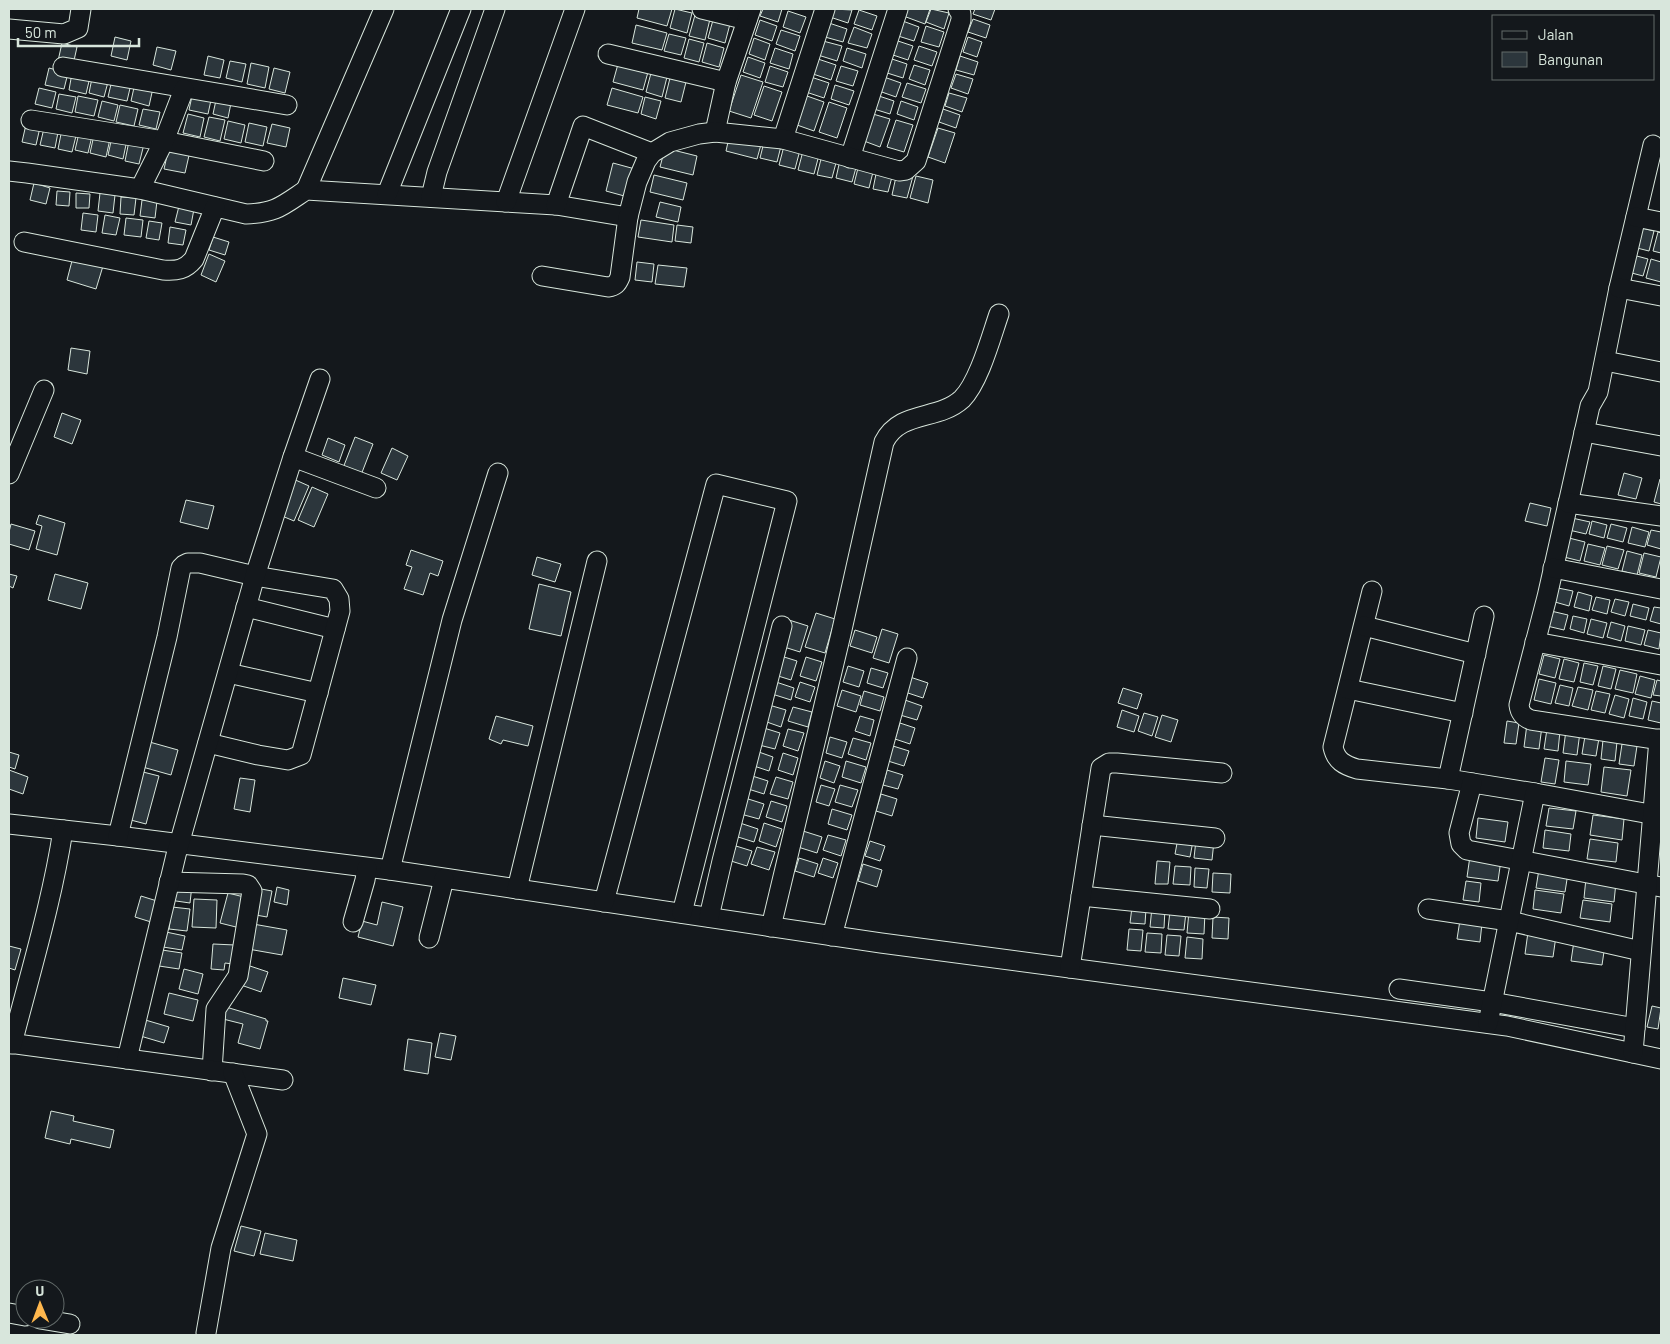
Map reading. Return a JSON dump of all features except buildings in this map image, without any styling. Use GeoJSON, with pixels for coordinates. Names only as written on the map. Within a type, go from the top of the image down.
{"type":"FeatureCollection","features":[{"type":"Feature","properties":{"kind":"street"},"geometry":{"type":"LineString","coordinates":[[9,29],[64,34],[78,28],[81,9]]}},
{"type":"Feature","properties":{"kind":"street"},"geometry":{"type":"LineString","coordinates":[[9,171],[140,189],[246,214],[263,214],[277,210],[306,190],[384,9]]}},
{"type":"Feature","properties":{"kind":"street"},"geometry":{"type":"LineString","coordinates":[[387,194],[461,9]]}},
{"type":"Feature","properties":{"kind":"street"},"geometry":{"type":"LineString","coordinates":[[432,197],[438,172],[495,9]]}},
{"type":"Feature","properties":{"kind":"street"},"geometry":{"type":"LineString","coordinates":[[506,202],[575,9]]}},
{"type":"Feature","properties":{"kind":"street"},"geometry":{"type":"LineString","coordinates":[[702,9],[749,14],[726,82],[715,132]]}},
{"type":"Feature","properties":{"kind":"street"},"geometry":{"type":"LineString","coordinates":[[783,139],[824,9]]}},
{"type":"Feature","properties":{"kind":"street"},"geometry":{"type":"LineString","coordinates":[[850,158],[898,9]]}},
{"type":"Feature","properties":{"kind":"street"},"geometry":{"type":"LineString","coordinates":[[542,276],[608,287],[618,283],[628,216],[637,182],[646,161],[652,153],[670,142],[699,134],[715,132],[783,139],[899,171],[906,170],[916,161],[961,20],[961,14],[958,9]]}},
{"type":"Feature","properties":{"kind":"street"},"geometry":{"type":"LineString","coordinates":[[608,54],[726,82]]}},
{"type":"Feature","properties":{"kind":"street"},"geometry":{"type":"LineString","coordinates":[[63,67],[287,105]]}},
{"type":"Feature","properties":{"kind":"street"},"geometry":{"type":"LineString","coordinates":[[140,189],[164,141],[184,89]]}},
{"type":"Feature","properties":{"kind":"street"},"geometry":{"type":"LineString","coordinates":[[32,120],[164,141],[264,161]]}},
{"type":"Feature","properties":{"kind":"street"},"geometry":{"type":"LineString","coordinates":[[556,205],[583,126],[652,153]]}},
{"type":"Feature","properties":{"kind":"street"},"geometry":{"type":"LineString","coordinates":[[1590,406],[1587,388],[1599,326],[1641,147],[1644,144],[1657,146],[1636,217],[1619,288],[1598,392],[1590,406],[1553,568],[1520,698],[1520,711],[1522,715],[1531,720],[1660,739],[1654,885],[1640,951],[1633,1052]]}},
{"type":"Feature","properties":{"kind":"street"},"geometry":{"type":"LineString","coordinates":[[306,190],[556,205],[628,216]]}},
{"type":"Feature","properties":{"kind":"street"},"geometry":{"type":"LineString","coordinates":[[24,242],[163,270],[181,270],[194,259],[215,207]]}},
{"type":"Feature","properties":{"kind":"street"},"geometry":{"type":"LineString","coordinates":[[1636,217],[1661,222]]}},
{"type":"Feature","properties":{"kind":"street"},"geometry":{"type":"LineString","coordinates":[[1619,288],[1661,296]]}},
{"type":"Feature","properties":{"kind":"street"},"geometry":{"type":"LineString","coordinates":[[771,927],[841,634],[884,442],[888,434],[895,427],[912,419],[953,406],[968,392],[983,360],[999,314]]}},
{"type":"Feature","properties":{"kind":"street"},"geometry":{"type":"LineString","coordinates":[[1605,361],[1661,372]]}},
{"type":"Feature","properties":{"kind":"street"},"geometry":{"type":"LineString","coordinates":[[127,1059],[174,863],[246,607],[293,457],[320,379]]}},
{"type":"Feature","properties":{"kind":"street"},"geometry":{"type":"LineString","coordinates":[[9,474],[44,390]]}},
{"type":"Feature","properties":{"kind":"street"},"geometry":{"type":"LineString","coordinates":[[1584,432],[1661,446]]}},
{"type":"Feature","properties":{"kind":"street"},"geometry":{"type":"LineString","coordinates":[[293,457],[376,488]]}},
{"type":"Feature","properties":{"kind":"street"},"geometry":{"type":"LineString","coordinates":[[390,870],[452,620],[498,473]]}},
{"type":"Feature","properties":{"kind":"street"},"geometry":{"type":"LineString","coordinates":[[604,902],[716,484],[788,502],[682,914]]}},
{"type":"Feature","properties":{"kind":"street"},"geometry":{"type":"LineString","coordinates":[[1568,503],[1661,516]]}},
{"type":"Feature","properties":{"kind":"street"},"geometry":{"type":"LineString","coordinates":[[516,889],[597,561]]}},
{"type":"Feature","properties":{"kind":"street"},"geometry":{"type":"LineString","coordinates":[[118,836],[167,637],[181,568],[184,564],[192,562],[333,590],[339,599],[340,610],[301,755],[288,760],[208,743]]}},
{"type":"Feature","properties":{"kind":"street"},"geometry":{"type":"LineString","coordinates":[[1553,568],[1661,589]]}},
{"type":"Feature","properties":{"kind":"street"},"geometry":{"type":"LineString","coordinates":[[1372,591],[1333,747],[1339,761],[1346,766],[1358,769],[1448,779],[1657,815]]}},
{"type":"Feature","properties":{"kind":"street"},"geometry":{"type":"LineString","coordinates":[[246,607],[335,629]]}},
{"type":"Feature","properties":{"kind":"street"},"geometry":{"type":"LineString","coordinates":[[1448,779],[1484,616]]}},
{"type":"Feature","properties":{"kind":"street"},"geometry":{"type":"LineString","coordinates":[[709,917],[782,626]]}},
{"type":"Feature","properties":{"kind":"street"},"geometry":{"type":"LineString","coordinates":[[1364,626],[1476,654]]}},
{"type":"Feature","properties":{"kind":"street"},"geometry":{"type":"LineString","coordinates":[[1535,642],[1661,665]]}},
{"type":"Feature","properties":{"kind":"street"},"geometry":{"type":"LineString","coordinates":[[832,936],[906,658]]}},
{"type":"Feature","properties":{"kind":"street"},"geometry":{"type":"LineString","coordinates":[[228,673],[318,693]]}},
{"type":"Feature","properties":{"kind":"street"},"geometry":{"type":"LineString","coordinates":[[1348,689],[1463,713]]}},
{"type":"Feature","properties":{"kind":"street"},"geometry":{"type":"LineString","coordinates":[[1070,968],[1099,775],[1104,765],[1117,762],[1222,773]]}},
{"type":"Feature","properties":{"kind":"street"},"geometry":{"type":"LineString","coordinates":[[1472,783],[1459,834],[1461,844],[1468,850],[1654,885]]}},
{"type":"Feature","properties":{"kind":"street"},"geometry":{"type":"LineString","coordinates":[[1488,1023],[1535,793]]}},
{"type":"Feature","properties":{"kind":"street"},"geometry":{"type":"LineString","coordinates":[[9,824],[62,834],[118,836],[174,863],[248,885],[252,891],[238,976],[216,1009],[212,1071]]}},
{"type":"Feature","properties":{"kind":"street"},"geometry":{"type":"LineString","coordinates":[[1092,825],[1215,838]]}},
{"type":"Feature","properties":{"kind":"street"},"geometry":{"type":"LineString","coordinates":[[62,834],[58,859],[10,1044],[283,1080]]}},
{"type":"Feature","properties":{"kind":"street"},"geometry":{"type":"LineString","coordinates":[[174,863],[366,874],[390,870],[443,884],[516,889],[832,936],[1488,1023],[1661,1059]]}},
{"type":"Feature","properties":{"kind":"street"},"geometry":{"type":"LineString","coordinates":[[355,916],[366,874]]}},
{"type":"Feature","properties":{"kind":"street"},"geometry":{"type":"LineString","coordinates":[[431,930],[443,884]]}},
{"type":"Feature","properties":{"kind":"street"},"geometry":{"type":"LineString","coordinates":[[1081,896],[1210,909]]}},
{"type":"Feature","properties":{"kind":"street"},"geometry":{"type":"LineString","coordinates":[[1428,909],[1509,921],[1640,951]]}},
{"type":"Feature","properties":{"kind":"street"},"geometry":{"type":"LineString","coordinates":[[1398,989],[1492,1002],[1635,1028]]}},
{"type":"Feature","properties":{"kind":"street"},"geometry":{"type":"LineString","coordinates":[[206,1333],[221,1248],[257,1134],[233,1073]]}},
{"type":"Feature","properties":{"kind":"street"},"geometry":{"type":"LineString","coordinates":[[65,1323],[70,1324]]}}]}
